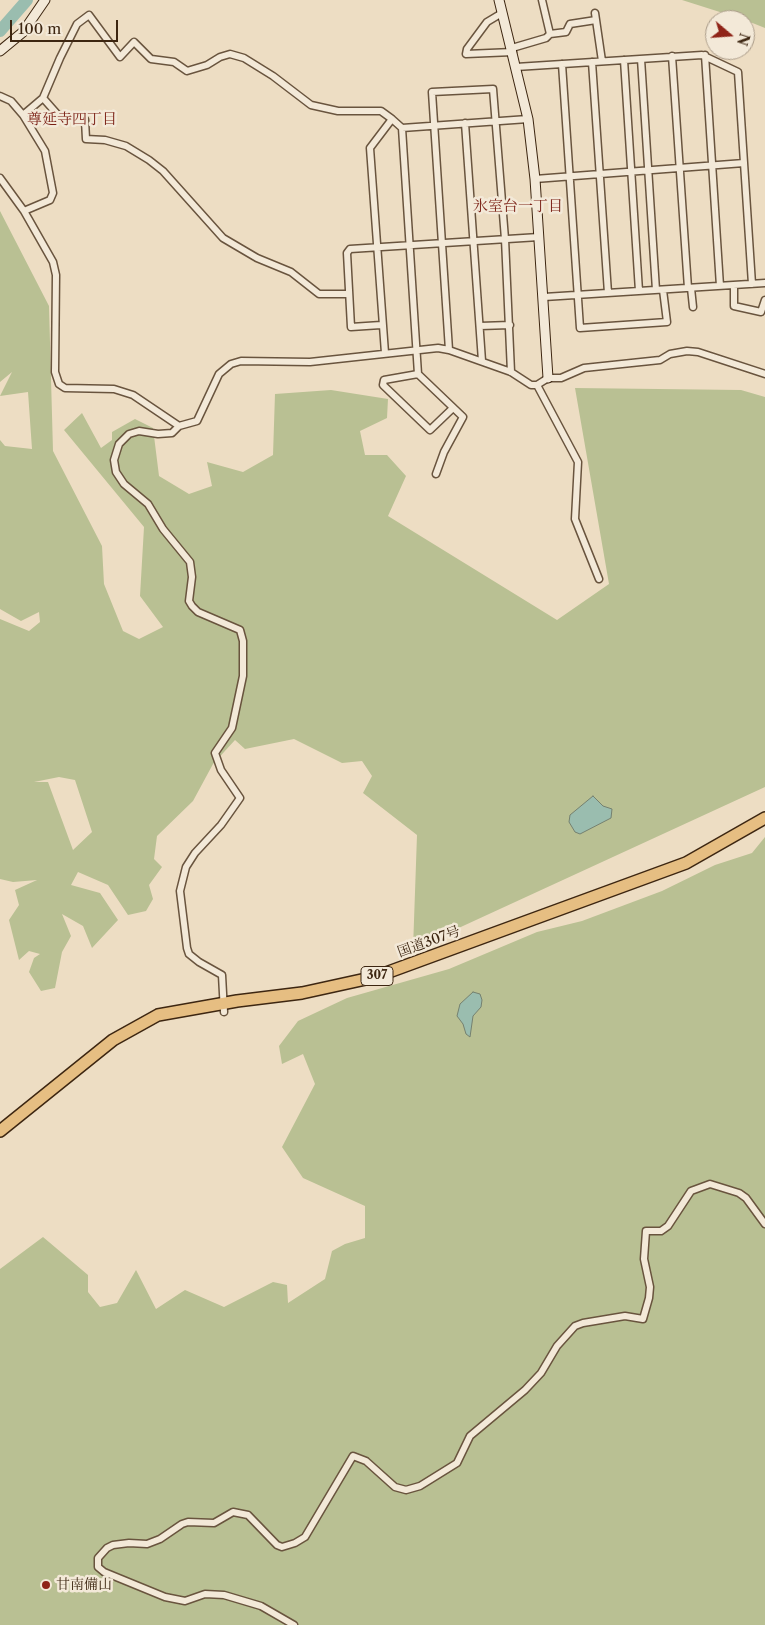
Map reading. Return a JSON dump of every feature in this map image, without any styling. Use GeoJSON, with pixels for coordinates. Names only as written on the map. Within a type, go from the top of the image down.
{"type":"FeatureCollection","features":[{"type":"Feature","properties":{"kind":"highway","name":"国道307号"},"geometry":{"type":"LineString","coordinates":[[0,1131],[113,1040],[158,1015],[224,1008],[375,977],[686,862],[765,818]]}},
{"type":"Feature","properties":{"kind":"street"},"geometry":{"type":"LineString","coordinates":[[0,51],[23,32],[45,0]]}},
{"type":"Feature","properties":{"kind":"street"},"geometry":{"type":"LineString","coordinates":[[499,0],[528,120],[535,179],[548,378]]}},
{"type":"Feature","properties":{"kind":"street"},"geometry":{"type":"LineString","coordinates":[[542,0],[550,34]]}},
{"type":"Feature","properties":{"kind":"street"},"geometry":{"type":"LineString","coordinates":[[502,12],[487,22],[467,49],[466,54],[512,50],[546,38],[550,34],[566,32],[570,24],[596,16],[602,61]]}},
{"type":"Feature","properties":{"kind":"street"},"geometry":{"type":"LineString","coordinates":[[23,115],[43,98],[77,24],[89,15],[120,57],[134,42],[151,59],[174,62],[186,71],[207,65],[220,57],[230,54],[244,58],[273,76],[311,105],[338,111],[381,111],[392,119],[402,128],[418,349],[418,374],[463,417],[444,452],[436,474]]}},
{"type":"Feature","properties":{"kind":"street"},"geometry":{"type":"LineString","coordinates":[[516,67],[705,55]]}},
{"type":"Feature","properties":{"kind":"street"},"geometry":{"type":"LineString","coordinates":[[672,56],[689,288],[693,307]]}},
{"type":"Feature","properties":{"kind":"street"},"geometry":{"type":"LineString","coordinates":[[562,64],[580,328],[667,322],[660,290],[648,170],[641,59]]}},
{"type":"Feature","properties":{"kind":"street"},"geometry":{"type":"LineString","coordinates":[[624,60],[639,291]]}},
{"type":"Feature","properties":{"kind":"street"},"geometry":{"type":"LineString","coordinates":[[705,60],[720,286]]}},
{"type":"Feature","properties":{"kind":"street"},"geometry":{"type":"LineString","coordinates":[[715,60],[738,72],[752,284]]}},
{"type":"Feature","properties":{"kind":"street"},"geometry":{"type":"LineString","coordinates":[[592,62],[608,293]]}},
{"type":"Feature","properties":{"kind":"street"},"geometry":{"type":"LineString","coordinates":[[449,350],[432,92],[493,89],[505,239],[512,372]]}},
{"type":"Feature","properties":{"kind":"street"},"geometry":{"type":"LineString","coordinates":[[0,96],[11,101],[23,115],[45,151],[53,193],[50,200],[24,210]]}},
{"type":"Feature","properties":{"kind":"street"},"geometry":{"type":"LineString","coordinates":[[43,98],[58,116],[85,120],[86,139],[105,140],[126,146],[149,160],[162,171],[223,238],[257,258],[291,272],[319,294],[349,294]]}},
{"type":"Feature","properties":{"kind":"street"},"geometry":{"type":"LineString","coordinates":[[385,352],[370,148],[392,119]]}},
{"type":"Feature","properties":{"kind":"street"},"geometry":{"type":"LineString","coordinates":[[402,128],[528,120]]}},
{"type":"Feature","properties":{"kind":"street"},"geometry":{"type":"LineString","coordinates":[[465,123],[482,361]]}},
{"type":"Feature","properties":{"kind":"street"},"geometry":{"type":"LineString","coordinates":[[535,179],[601,173],[712,167],[744,163]]}},
{"type":"Feature","properties":{"kind":"street"},"geometry":{"type":"LineString","coordinates":[[0,178],[24,210],[53,262],[56,275],[54,353],[56,379],[59,384],[66,388],[114,389],[133,395],[164,418],[179,426]]}},
{"type":"Feature","properties":{"kind":"street"},"geometry":{"type":"LineString","coordinates":[[382,325],[351,327],[347,254],[350,249],[539,237]]}},
{"type":"Feature","properties":{"kind":"street"},"geometry":{"type":"LineString","coordinates":[[544,297],[765,283]]}},
{"type":"Feature","properties":{"kind":"street"},"geometry":{"type":"LineString","coordinates":[[734,285],[734,306],[761,312],[765,300]]}},
{"type":"Feature","properties":{"kind":"street"},"geometry":{"type":"LineString","coordinates":[[480,326],[510,325]]}},
{"type":"Feature","properties":{"kind":"street"},"geometry":{"type":"LineString","coordinates":[[224,1008],[222,975],[199,962],[190,954],[187,948],[180,891],[186,867],[195,853],[221,826],[240,798],[221,770],[215,753],[232,728],[244,676],[243,641],[240,630],[198,612],[188,601],[192,577],[190,562],[163,529],[148,504],[124,484],[116,472],[114,460],[119,444],[129,434],[139,431],[158,434],[172,433],[179,426],[197,421],[219,374],[231,364],[241,361],[310,362],[418,349],[449,350],[512,372],[531,384],[537,385],[548,378],[561,378],[584,368],[607,364],[660,360],[670,354],[687,351],[698,352],[765,374]]}},
{"type":"Feature","properties":{"kind":"street"},"geometry":{"type":"LineString","coordinates":[[418,374],[384,380],[383,385],[430,430],[453,408]]}},
{"type":"Feature","properties":{"kind":"street"},"geometry":{"type":"LineString","coordinates":[[537,385],[578,462],[575,519],[598,579]]}},
{"type":"Feature","properties":{"kind":"street"},"geometry":{"type":"LineString","coordinates":[[294,1625],[261,1606],[224,1596],[205,1594],[185,1601],[165,1597],[104,1572],[98,1567],[98,1558],[106,1548],[113,1545],[129,1543],[147,1544],[160,1539],[182,1524],[188,1522],[214,1523],[233,1512],[248,1515],[276,1546],[282,1547],[295,1543],[305,1537],[353,1456],[366,1461],[395,1487],[406,1490],[420,1486],[458,1463],[470,1436],[525,1390],[541,1374],[557,1346],[575,1326],[624,1316],[643,1319],[650,1298],[650,1287],[644,1259],[646,1231],[662,1231],[668,1226],[691,1191],[710,1184],[739,1193],[746,1198],[765,1224]]}},
{"type":"Feature","properties":{"kind":"shaded area"},"geometry":{"type":"Polygon","coordinates":[[[682,0],[765,0],[765,28],[755,24],[755,10],[714,10],[682,0]]]}},
{"type":"Feature","properties":{"kind":"shaded area"},"geometry":{"type":"Polygon","coordinates":[[[0,211],[49,306],[53,451],[102,546],[104,584],[123,631],[139,639],[163,627],[140,596],[144,527],[64,430],[82,413],[101,448],[112,440],[112,432],[135,419],[153,428],[159,476],[189,494],[212,486],[207,462],[243,472],[273,455],[275,394],[331,390],[388,399],[387,418],[360,431],[365,455],[387,455],[406,476],[388,516],[557,620],[609,584],[575,388],[741,390],[765,397],[765,787],[413,949],[417,835],[363,793],[372,776],[362,761],[342,763],[294,739],[245,749],[235,740],[213,764],[193,801],[157,836],[154,859],[162,867],[149,885],[153,899],[146,911],[128,915],[108,885],[78,872],[71,885],[100,893],[118,920],[92,948],[83,926],[62,914],[71,936],[62,952],[55,988],[41,991],[29,972],[34,958],[40,954],[29,951],[19,960],[9,920],[19,905],[15,890],[37,880],[13,882],[0,879],[0,619],[29,631],[40,622],[39,612],[21,621],[0,609],[0,440],[5,446],[32,449],[28,392],[0,396],[12,372],[0,382],[0,211]],[[59,777],[34,782],[48,782],[73,850],[92,832],[75,780],[59,777]]]}},
{"type":"Feature","properties":{"kind":"shaded area"},"geometry":{"type":"Polygon","coordinates":[[[593,796],[603,806],[612,809],[611,818],[580,834],[575,832],[569,822],[570,815],[593,796]]]}},
{"type":"Feature","properties":{"kind":"shaded area"},"geometry":{"type":"Polygon","coordinates":[[[765,837],[765,1625],[0,1625],[0,1269],[43,1237],[88,1275],[88,1292],[100,1307],[117,1303],[136,1270],[156,1309],[185,1290],[224,1307],[273,1282],[287,1285],[288,1303],[325,1279],[332,1251],[345,1244],[365,1238],[365,1206],[303,1178],[282,1147],[315,1084],[303,1054],[282,1064],[279,1046],[298,1021],[347,998],[449,969],[537,932],[582,921],[662,891],[715,865],[752,853],[765,837]]]}},
{"type":"Feature","properties":{"kind":"shaded area"},"geometry":{"type":"Polygon","coordinates":[[[473,992],[480,994],[482,1000],[481,1007],[473,1016],[470,1037],[466,1034],[463,1024],[457,1016],[460,1004],[473,992]]]}},
{"type":"Feature","properties":{"kind":"waterway"},"geometry":{"type":"LineString","coordinates":[[0,31],[27,0]]}},
{"type":"Feature","properties":{"kind":"place","name":"甘南備山"},"geometry":{"type":"Point","coordinates":[46,1585]}},
{"type":"Feature","properties":{"kind":"district","name":"尊延寺四丁目"},"geometry":{"type":"Point","coordinates":[72,120]}},
{"type":"Feature","properties":{"kind":"district","name":"氷室台一丁目"},"geometry":{"type":"Point","coordinates":[518,207]}}]}
